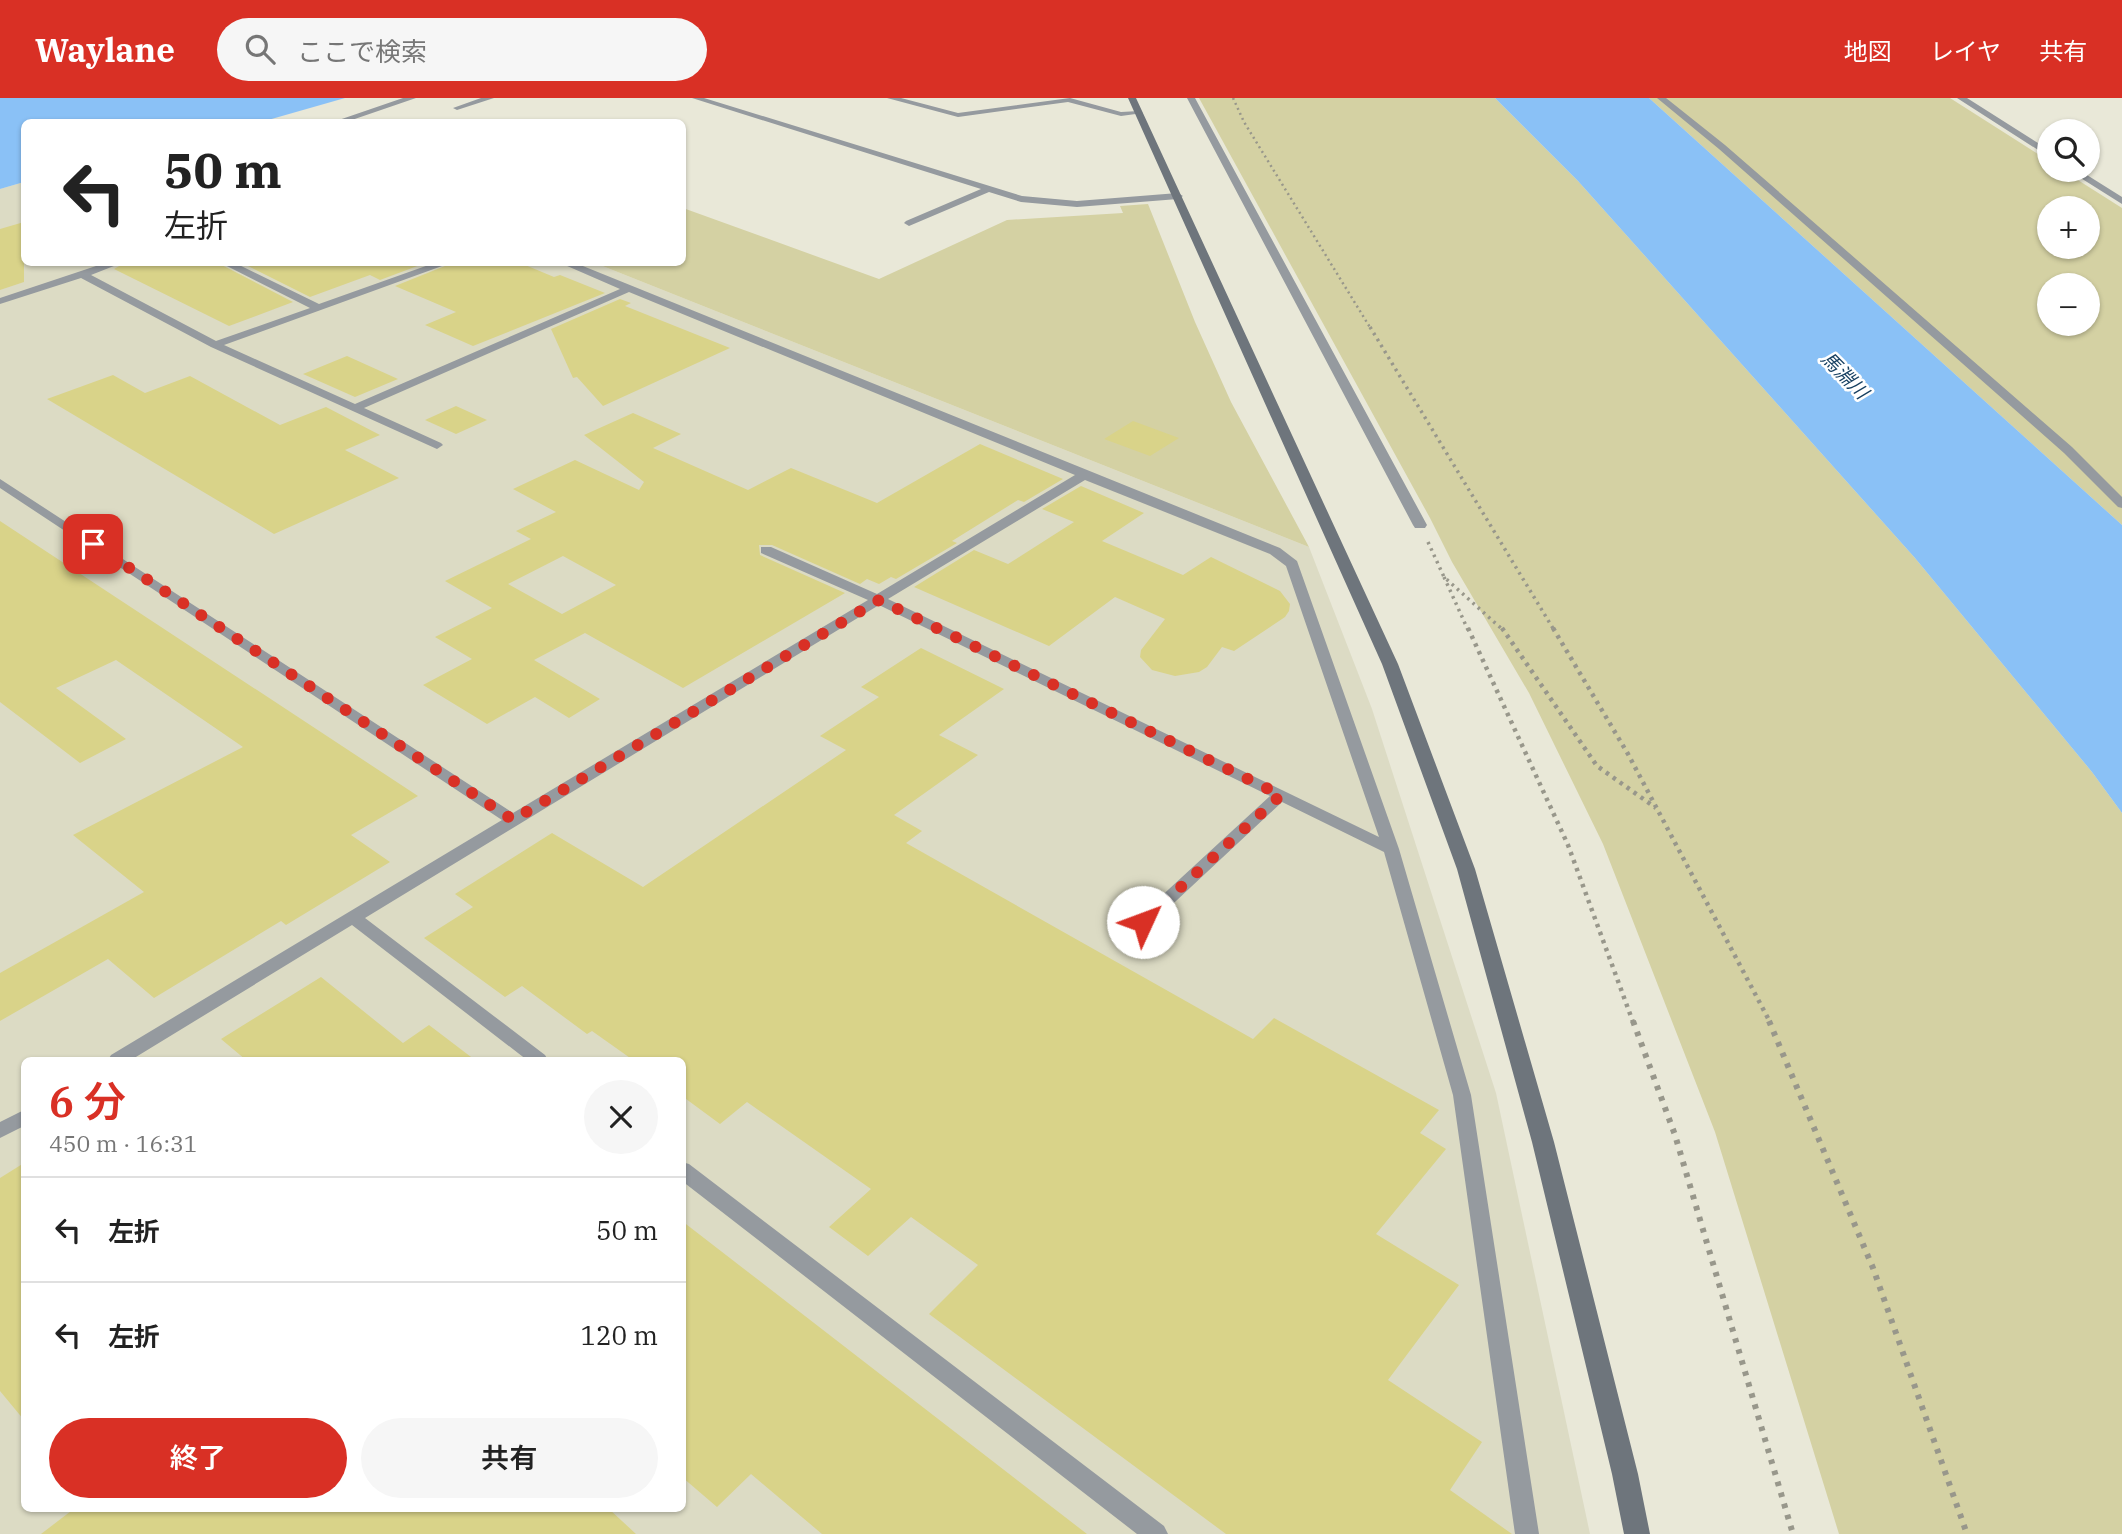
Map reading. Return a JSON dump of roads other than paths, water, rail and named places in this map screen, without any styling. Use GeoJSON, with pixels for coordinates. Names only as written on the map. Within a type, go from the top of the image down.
{"type":"FeatureCollection","features":[{"type":"Feature","properties":{"kind":"street"},"geometry":{"type":"LineString","coordinates":[[347,119],[412,98]]}},
{"type":"Feature","properties":{"kind":"street"},"geometry":{"type":"LineString","coordinates":[[1191,98],[1420,525]]}},
{"type":"Feature","properties":{"kind":"street"},"geometry":{"type":"LineString","coordinates":[[1961,98],[2037,146]]}},
{"type":"Feature","properties":{"kind":"street"},"geometry":{"type":"LineString","coordinates":[[1136,106],[1390,664],[1466,869],[1543,1142],[1625,1474],[1637,1534]]}},
{"type":"Feature","properties":{"kind":"street"},"geometry":{"type":"LineString","coordinates":[[2092,182],[2122,201]]}},
{"type":"Feature","properties":{"kind":"lane"},"geometry":{"type":"LineString","coordinates":[[457,108],[490,98]]}},
{"type":"Feature","properties":{"kind":"lane"},"geometry":{"type":"LineString","coordinates":[[696,98],[989,189],[1047,203],[1077,204],[1178,196]]}},
{"type":"Feature","properties":{"kind":"lane"},"geometry":{"type":"LineString","coordinates":[[891,98],[958,115],[1064,99],[1121,114],[1136,106]]}},
{"type":"Feature","properties":{"kind":"lane"},"geometry":{"type":"LineString","coordinates":[[1661,98],[1722,147],[2068,450],[2122,504]]}},
{"type":"Feature","properties":{"kind":"lane"},"geometry":{"type":"LineString","coordinates":[[909,223],[989,189]]}},
{"type":"Feature","properties":{"kind":"lane"},"geometry":{"type":"LineString","coordinates":[[0,301],[107,266]]}},
{"type":"Feature","properties":{"kind":"lane"},"geometry":{"type":"LineString","coordinates":[[233,266],[319,308]]}},
{"type":"Feature","properties":{"kind":"lane"},"geometry":{"type":"LineString","coordinates":[[215,345],[437,266]]}},
{"type":"Feature","properties":{"kind":"lane"},"geometry":{"type":"LineString","coordinates":[[573,266],[1275,551],[1292,564],[1391,849],[1462,1095],[1527,1534]]}},
{"type":"Feature","properties":{"kind":"lane"},"geometry":{"type":"LineString","coordinates":[[82,274],[215,345],[437,445]]}},
{"type":"Feature","properties":{"kind":"lane"},"geometry":{"type":"LineString","coordinates":[[354,408],[628,289]]}},
{"type":"Feature","properties":{"kind":"lane"},"geometry":{"type":"LineString","coordinates":[[122,1057],[1084,475]]}},
{"type":"Feature","properties":{"kind":"lane"},"geometry":{"type":"LineString","coordinates":[[0,483],[513,820]]}},
{"type":"Feature","properties":{"kind":"lane"},"geometry":{"type":"LineString","coordinates":[[766,550],[879,600],[1391,849]]}},
{"type":"Feature","properties":{"kind":"lane"},"geometry":{"type":"LineString","coordinates":[[1124,940],[1281,795]]}},
{"type":"Feature","properties":{"kind":"lane"},"geometry":{"type":"LineString","coordinates":[[354,918],[535,1057]]}},
{"type":"Feature","properties":{"kind":"lane"},"geometry":{"type":"LineString","coordinates":[[0,1132],[21,1119]]}},
{"type":"Feature","properties":{"kind":"lane"},"geometry":{"type":"LineString","coordinates":[[686,1173],[1156,1534]]}},
{"type":"Feature","properties":{"kind":"water"},"geometry":{"type":"Polygon","coordinates":[[[0,98],[345,98],[272,119],[21,119],[21,183],[0,189],[0,98]]]}},
{"type":"Feature","properties":{"kind":"water","name":"馬淵川"},"geometry":{"type":"Polygon","coordinates":[[[1495,98],[1649,98],[2122,525],[2122,813],[2092,772],[1915,558],[1578,181],[1495,98]]]}}]}
